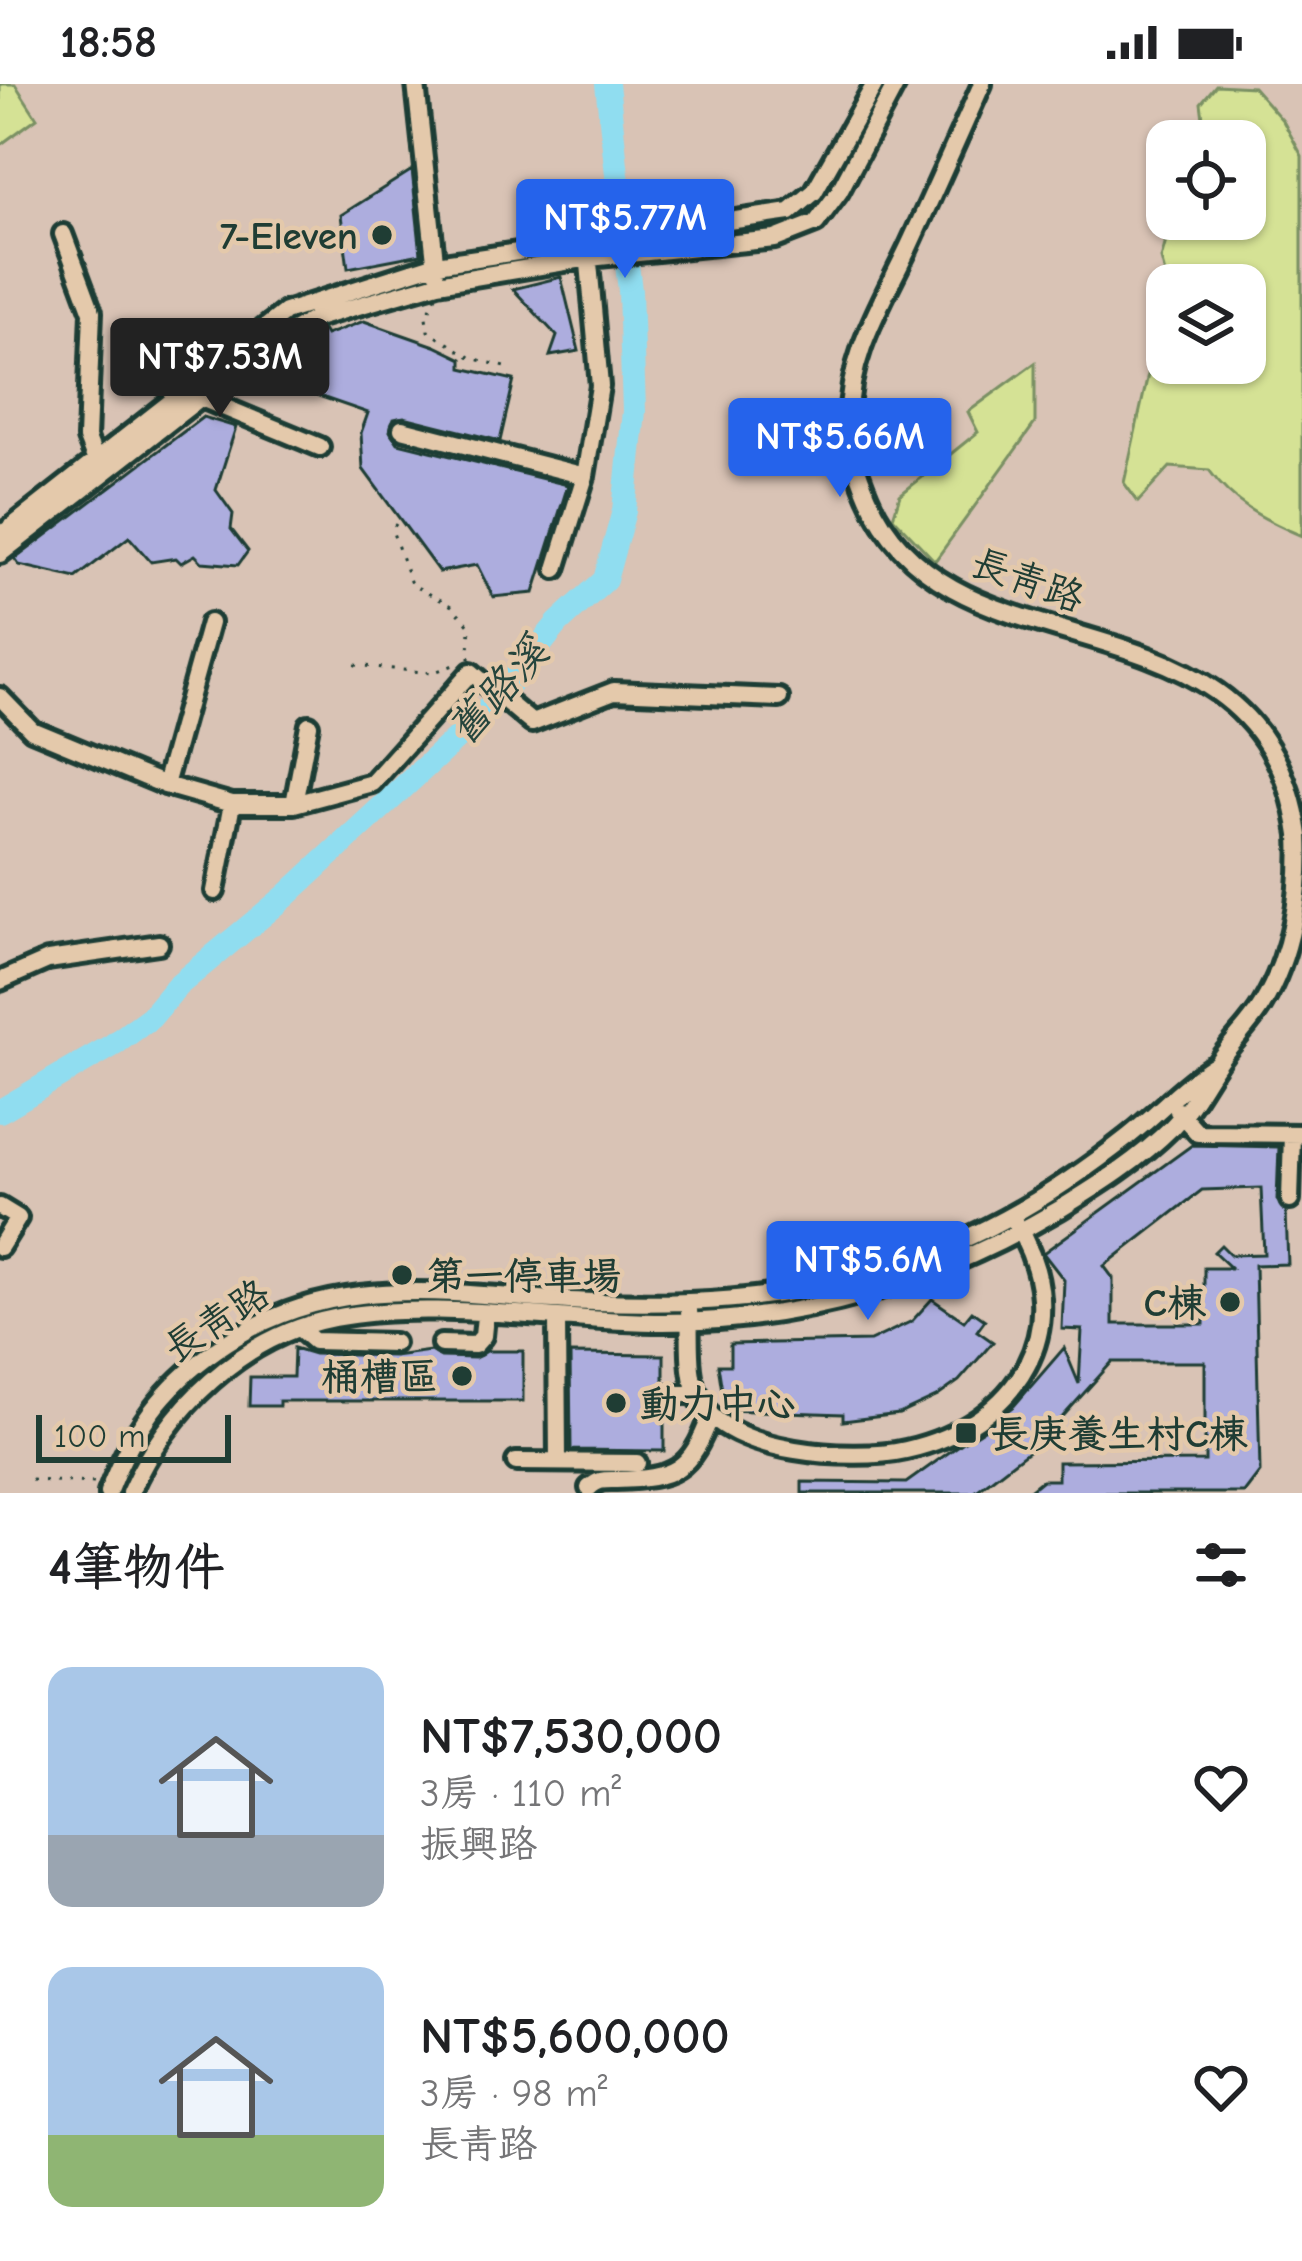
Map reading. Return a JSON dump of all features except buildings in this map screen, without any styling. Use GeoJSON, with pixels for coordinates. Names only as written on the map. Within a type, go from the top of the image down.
{"type":"FeatureCollection","features":[{"type":"Feature","properties":{"kind":"street"},"geometry":{"type":"LineString","coordinates":[[416,84],[437,273]]}},
{"type":"Feature","properties":{"kind":"street"},"geometry":{"type":"LineString","coordinates":[[0,554],[197,394],[316,318],[437,273],[655,232],[776,218],[801,205],[823,178],[875,84]]}},
{"type":"Feature","properties":{"kind":"street"},"geometry":{"type":"LineString","coordinates":[[588,248],[657,251],[775,238],[816,223],[839,192],[896,84]]}},
{"type":"Feature","properties":{"kind":"street","name":"長青路"},"geometry":{"type":"LineString","coordinates":[[130,1493],[162,1435],[213,1378],[273,1339],[332,1318],[391,1313],[557,1318],[830,1306],[923,1277],[1117,1172],[1183,1115],[1262,1005],[1289,948],[1302,854],[1289,791],[1253,726],[1198,678],[1167,661],[964,597],[895,543],[861,482],[848,416],[866,332],[982,84]]}},
{"type":"Feature","properties":{"kind":"street"},"geometry":{"type":"LineString","coordinates":[[63,234],[92,312],[87,438],[100,470]]}},
{"type":"Feature","properties":{"kind":"street"},"geometry":{"type":"LineString","coordinates":[[556,569],[585,476],[600,386],[588,248]]}},
{"type":"Feature","properties":{"kind":"street"},"geometry":{"type":"LineString","coordinates":[[197,394],[320,447]]}},
{"type":"Feature","properties":{"kind":"street"},"geometry":{"type":"LineString","coordinates":[[402,429],[585,476]]}},
{"type":"Feature","properties":{"kind":"street"},"geometry":{"type":"LineString","coordinates":[[0,536],[100,470]]}},
{"type":"Feature","properties":{"kind":"street"},"geometry":{"type":"LineString","coordinates":[[165,785],[211,622]]}},
{"type":"Feature","properties":{"kind":"street"},"geometry":{"type":"LineString","coordinates":[[0,698],[32,730],[165,785],[232,804],[294,804],[372,783],[470,667],[532,723],[614,691],[779,698]]}},
{"type":"Feature","properties":{"kind":"street"},"geometry":{"type":"LineString","coordinates":[[294,804],[309,725]]}},
{"type":"Feature","properties":{"kind":"street"},"geometry":{"type":"LineString","coordinates":[[215,891],[232,804]]}},
{"type":"Feature","properties":{"kind":"street"},"geometry":{"type":"LineString","coordinates":[[0,982],[48,960],[159,944]]}},
{"type":"Feature","properties":{"kind":"street","name":"長青路"},"geometry":{"type":"LineString","coordinates":[[1016,1224],[1216,1064]]}},
{"type":"Feature","properties":{"kind":"street"},"geometry":{"type":"LineString","coordinates":[[1168,1102],[1198,1133],[1297,1134],[1290,1200]]}},
{"type":"Feature","properties":{"kind":"street"},"geometry":{"type":"LineString","coordinates":[[0,1207],[18,1218],[0,1247]]}},
{"type":"Feature","properties":{"kind":"street"},"geometry":{"type":"LineString","coordinates":[[689,1312],[698,1394],[711,1415],[748,1438],[781,1447],[858,1454],[906,1450],[962,1428],[1003,1396],[1040,1344],[1045,1305],[1036,1268],[1016,1224]]}},
{"type":"Feature","properties":{"kind":"street"},"geometry":{"type":"LineString","coordinates":[[391,1292],[391,1313]]}},
{"type":"Feature","properties":{"kind":"street","name":"長青路"},"geometry":{"type":"LineString","coordinates":[[108,1493],[143,1418],[173,1384],[260,1321],[316,1300],[391,1292],[689,1312]]}},
{"type":"Feature","properties":{"kind":"street"},"geometry":{"type":"LineString","coordinates":[[441,1344],[475,1345],[483,1336],[484,1316]]}},
{"type":"Feature","properties":{"kind":"street"},"geometry":{"type":"LineString","coordinates":[[557,1318],[558,1462]]}},
{"type":"Feature","properties":{"kind":"street"},"geometry":{"type":"LineString","coordinates":[[300,1329],[314,1341],[394,1342]]}},
{"type":"Feature","properties":{"kind":"street"},"geometry":{"type":"LineString","coordinates":[[667,1394],[698,1394]]}},
{"type":"Feature","properties":{"kind":"street"},"geometry":{"type":"LineString","coordinates":[[590,1488],[598,1480],[656,1479],[680,1470],[698,1448],[711,1415]]}},
{"type":"Feature","properties":{"kind":"street"},"geometry":{"type":"LineString","coordinates":[[516,1462],[637,1462]]}},
{"type":"Feature","properties":{"kind":"path"},"geometry":{"type":"LineString","coordinates":[[437,273],[435,303],[426,316],[428,331],[472,358],[509,368]]}},
{"type":"Feature","properties":{"kind":"path"},"geometry":{"type":"LineString","coordinates":[[356,665],[432,673],[470,667],[470,626],[452,606],[411,584],[392,530],[396,524]]}},
{"type":"Feature","properties":{"kind":"path"},"geometry":{"type":"LineString","coordinates":[[31,1480],[94,1482],[108,1493]]}},
{"type":"Feature","properties":{"kind":"green space"},"geometry":{"type":"Polygon","coordinates":[[[0,84],[15,84],[37,118],[0,145],[0,84]]]}},
{"type":"Feature","properties":{"kind":"green space"},"geometry":{"type":"Polygon","coordinates":[[[1216,85],[1253,87],[1283,121],[1302,156],[1302,536],[1250,510],[1209,470],[1170,467],[1138,502],[1124,483],[1146,384],[1266,384],[1266,264],[1162,264],[1161,259],[1166,240],[1266,240],[1266,120],[1203,120],[1201,103],[1216,85]]]}},
{"type":"Feature","properties":{"kind":"green space"},"geometry":{"type":"Polygon","coordinates":[[[1035,363],[1035,423],[935,561],[893,517],[900,495],[978,432],[968,412],[1035,363]]]}},
{"type":"Feature","properties":{"kind":"waterway","name":"舊路溪"},"geometry":{"type":"LineString","coordinates":[[0,1111],[113,1045],[151,1017],[177,986],[286,896],[491,706],[558,623],[605,580],[624,511],[634,411],[630,291],[607,84]]}},
{"type":"Feature","properties":{"kind":"place","name":"7-Eleven"},"geometry":{"type":"Point","coordinates":[382,235]}},
{"type":"Feature","properties":{"kind":"place","name":"第一停車場"},"geometry":{"type":"Point","coordinates":[402,1275]}},
{"type":"Feature","properties":{"kind":"place","name":"C棟"},"geometry":{"type":"Point","coordinates":[1230,1302]}},
{"type":"Feature","properties":{"kind":"place","name":"桶槽區"},"geometry":{"type":"Point","coordinates":[462,1376]}},
{"type":"Feature","properties":{"kind":"place","name":"動力中心"},"geometry":{"type":"Point","coordinates":[616,1403]}},
{"type":"Feature","properties":{"kind":"place","name":"長庚養生村C棟"},"geometry":{"type":"Point","coordinates":[966,1433]}}]}
